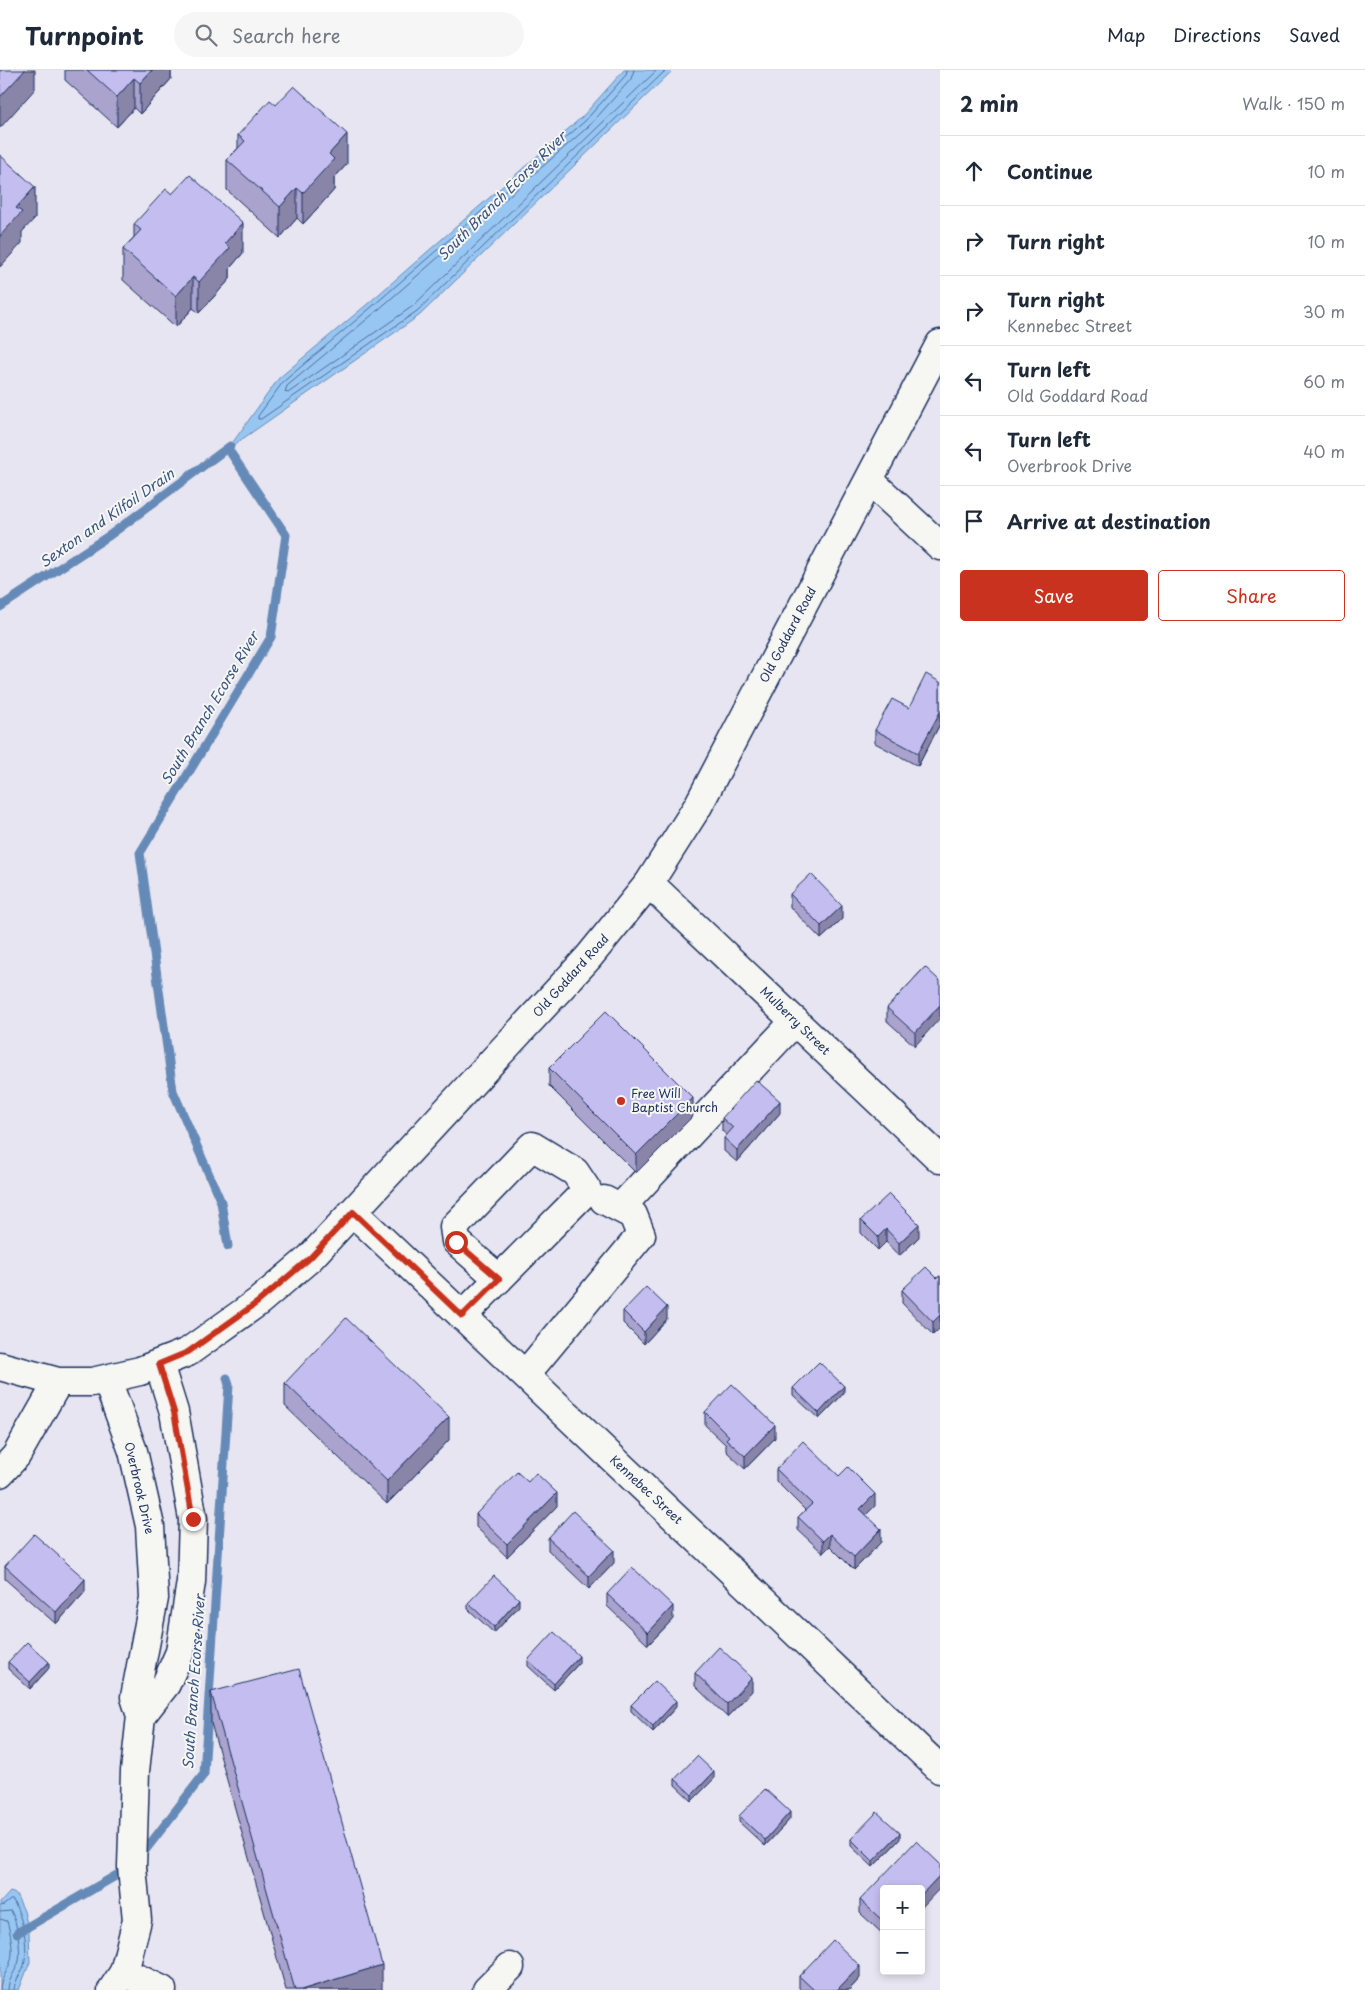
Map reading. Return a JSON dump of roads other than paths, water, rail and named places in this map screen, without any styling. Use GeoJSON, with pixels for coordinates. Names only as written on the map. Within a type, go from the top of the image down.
{"type":"FeatureCollection","features":[{"type":"Feature","properties":{"kind":"street","name":"Old Goddard Road"},"geometry":{"type":"LineString","coordinates":[[0,1366],[58,1382],[107,1380],[159,1364],[188,1352],[258,1302],[310,1258],[588,958],[649,883],[698,806],[940,344]]}},
{"type":"Feature","properties":{"kind":"street"},"geometry":{"type":"LineString","coordinates":[[870,480],[940,546]]}},
{"type":"Feature","properties":{"kind":"street","name":"Mulberry Street"},"geometry":{"type":"LineString","coordinates":[[649,883],[940,1160]]}},
{"type":"Feature","properties":{"kind":"street"},"geometry":{"type":"LineString","coordinates":[[620,1208],[795,1021]]}},
{"type":"Feature","properties":{"kind":"street"},"geometry":{"type":"LineString","coordinates":[[499,1279],[456,1242],[454,1227],[532,1146],[574,1172],[587,1190],[633,1216],[641,1235],[525,1375]]}},
{"type":"Feature","properties":{"kind":"street"},"geometry":{"type":"LineString","coordinates":[[462,1316],[587,1190]]}},
{"type":"Feature","properties":{"kind":"street","name":"Kennebec Street"},"geometry":{"type":"LineString","coordinates":[[353,1212],[940,1769]]}},
{"type":"Feature","properties":{"kind":"street"},"geometry":{"type":"LineString","coordinates":[[141,1716],[166,1684],[180,1652],[191,1582],[193,1519],[174,1412],[159,1364]]}},
{"type":"Feature","properties":{"kind":"street","name":"Overbrook Drive"},"geometry":{"type":"LineString","coordinates":[[107,1380],[133,1451],[150,1526],[154,1598],[135,1697],[141,1716],[135,1771],[132,1867],[137,1920],[118,1981]]}},
{"type":"Feature","properties":{"kind":"street"},"geometry":{"type":"LineString","coordinates":[[0,1473],[16,1456],[58,1382]]}},
{"type":"Feature","properties":{"kind":"street"},"geometry":{"type":"LineString","coordinates":[[487,1990],[510,1968]]}},
{"type":"Feature","properties":{"kind":"street"},"geometry":{"type":"LineString","coordinates":[[118,1981],[162,1990]]}},
{"type":"Feature","properties":{"kind":"water"},"geometry":{"type":"Polygon","coordinates":[[[624,70],[673,70],[420,315],[228,449],[279,378],[371,301],[582,117],[624,70]]]}},
{"type":"Feature","properties":{"kind":"water"},"geometry":{"type":"Polygon","coordinates":[[[10,1892],[16,1894],[24,1911],[29,1932],[30,1962],[19,1990],[0,1990],[0,1903],[10,1892]]]}},
{"type":"Feature","properties":{"kind":"waterway","name":"Sexton and Kilfoil Drain"},"geometry":{"type":"LineString","coordinates":[[0,607],[110,535],[230,446]]}},
{"type":"Feature","properties":{"kind":"waterway","name":"South Branch Ecorse River"},"geometry":{"type":"LineString","coordinates":[[228,449],[286,535],[271,637],[140,853],[173,1091],[221,1202],[228,1246]]}},
{"type":"Feature","properties":{"kind":"waterway","name":"South Branch Ecorse River"},"geometry":{"type":"LineString","coordinates":[[140,1857],[204,1774],[229,1385],[227,1378]]}},
{"type":"Feature","properties":{"kind":"waterway","name":"South Branch Ecorse River"},"geometry":{"type":"LineString","coordinates":[[17,1933],[129,1868]]}},
{"type":"Feature","properties":{"kind":"place","name":"Free Will Baptist Church"},"geometry":{"type":"Point","coordinates":[621,1101]}}]}
